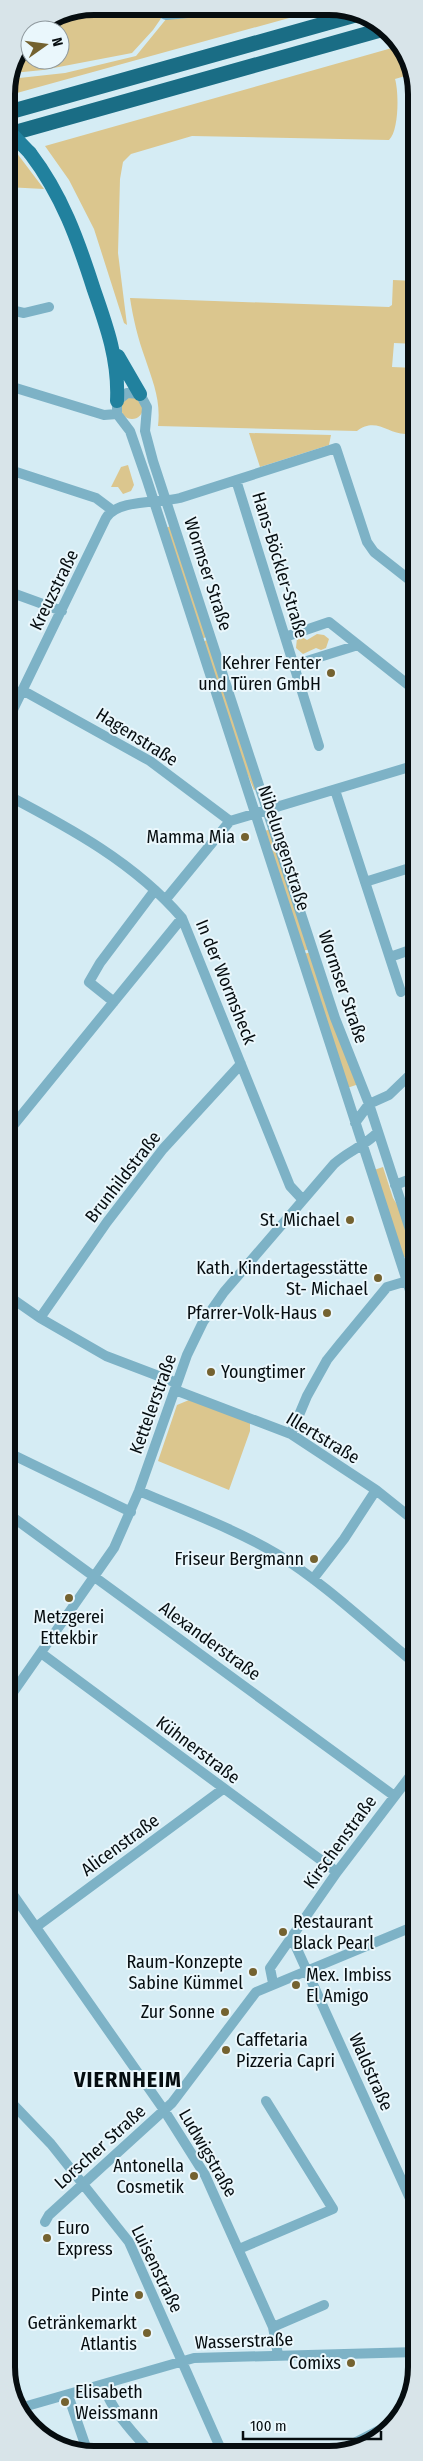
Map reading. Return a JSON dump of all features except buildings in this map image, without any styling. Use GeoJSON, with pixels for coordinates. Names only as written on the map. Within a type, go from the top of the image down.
{"type":"FeatureCollection","features":[{"type":"Feature","properties":{"kind":"highway"},"geometry":{"type":"LineString","coordinates":[[15,110],[347,17]]}},
{"type":"Feature","properties":{"kind":"highway"},"geometry":{"type":"LineString","coordinates":[[15,132],[377,31]]}},
{"type":"Feature","properties":{"kind":"main road"},"geometry":{"type":"LineString","coordinates":[[15,137],[30,153],[48,178],[67,213],[114,350],[140,394]]}},
{"type":"Feature","properties":{"kind":"main road"},"geometry":{"type":"LineString","coordinates":[[114,350],[119,412]]}},
{"type":"Feature","properties":{"kind":"street"},"geometry":{"type":"LineString","coordinates":[[15,311],[24,313],[49,307]]}},
{"type":"Feature","properties":{"kind":"street"},"geometry":{"type":"LineString","coordinates":[[15,388],[104,415],[119,412],[136,424],[146,416]]}},
{"type":"Feature","properties":{"kind":"street"},"geometry":{"type":"LineString","coordinates":[[119,412],[127,394],[140,394]]}},
{"type":"Feature","properties":{"kind":"street","name":"Wormser Straße"},"geometry":{"type":"LineString","coordinates":[[140,394],[147,407],[145,431],[148,446],[268,810],[334,1018],[369,1104],[408,1223]]}},
{"type":"Feature","properties":{"kind":"street","name":"Nibelungenstraße"},"geometry":{"type":"LineString","coordinates":[[119,412],[130,431],[153,500],[408,1284]]}},
{"type":"Feature","properties":{"kind":"street"},"geometry":{"type":"LineString","coordinates":[[15,472],[33,476],[96,498],[112,510],[153,500],[167,501],[336,448],[367,542],[374,552],[408,580]]}},
{"type":"Feature","properties":{"kind":"street","name":"Hans-Böckler-Straße"},"geometry":{"type":"LineString","coordinates":[[236,480],[319,746]]}},
{"type":"Feature","properties":{"kind":"street","name":"Kreuzstraße"},"geometry":{"type":"LineString","coordinates":[[15,705],[106,518],[112,510]]}},
{"type":"Feature","properties":{"kind":"street"},"geometry":{"type":"LineString","coordinates":[[15,594],[62,611]]}},
{"type":"Feature","properties":{"kind":"street"},"geometry":{"type":"LineString","coordinates":[[285,637],[329,622],[408,685]]}},
{"type":"Feature","properties":{"kind":"street"},"geometry":{"type":"LineString","coordinates":[[294,665],[358,644]]}},
{"type":"Feature","properties":{"kind":"street","name":"Hagenstraße"},"geometry":{"type":"LineString","coordinates":[[22,690],[150,761],[230,821]]}},
{"type":"Feature","properties":{"kind":"street"},"geometry":{"type":"LineString","coordinates":[[166,899],[230,821],[408,767]]}},
{"type":"Feature","properties":{"kind":"street"},"geometry":{"type":"LineString","coordinates":[[335,790],[400,992]]}},
{"type":"Feature","properties":{"kind":"street","name":"In der Wormsheck"},"geometry":{"type":"LineString","coordinates":[[15,799],[99,846],[166,899],[182,918],[290,1186],[302,1200]]}},
{"type":"Feature","properties":{"kind":"street"},"geometry":{"type":"LineString","coordinates":[[365,882],[408,869]]}},
{"type":"Feature","properties":{"kind":"street"},"geometry":{"type":"LineString","coordinates":[[114,1002],[89,982],[100,963],[155,890]]}},
{"type":"Feature","properties":{"kind":"street"},"geometry":{"type":"LineString","coordinates":[[15,1123],[182,918]]}},
{"type":"Feature","properties":{"kind":"street"},"geometry":{"type":"LineString","coordinates":[[390,957],[408,951]]}},
{"type":"Feature","properties":{"kind":"street","name":"Brunhildstraße"},"geometry":{"type":"LineString","coordinates":[[40,1318],[107,1222],[163,1149],[241,1064]]}},
{"type":"Feature","properties":{"kind":"street"},"geometry":{"type":"LineString","coordinates":[[356,1123],[369,1104],[388,1095],[408,1076]]}},
{"type":"Feature","properties":{"kind":"street"},"geometry":{"type":"LineString","coordinates":[[347,1097],[369,1104]]}},
{"type":"Feature","properties":{"kind":"street","name":"Kettelerstraße"},"geometry":{"type":"LineString","coordinates":[[15,1690],[114,1548],[139,1491],[187,1355],[203,1322],[224,1292],[334,1164],[350,1150],[363,1146],[378,1132]]}},
{"type":"Feature","properties":{"kind":"street"},"geometry":{"type":"LineString","coordinates":[[363,1146],[384,1150]]}},
{"type":"Feature","properties":{"kind":"street"},"geometry":{"type":"LineString","coordinates":[[396,1185],[408,1180]]}},
{"type":"Feature","properties":{"kind":"street"},"geometry":{"type":"LineString","coordinates":[[291,1434],[307,1396],[327,1360],[387,1287],[407,1281]]}},
{"type":"Feature","properties":{"kind":"street","name":"Illertstraße"},"geometry":{"type":"LineString","coordinates":[[15,1301],[40,1318],[106,1356],[291,1434],[376,1490],[408,1516]]}},
{"type":"Feature","properties":{"kind":"street"},"geometry":{"type":"LineString","coordinates":[[15,1456],[131,1512]]}},
{"type":"Feature","properties":{"kind":"street"},"geometry":{"type":"LineString","coordinates":[[313,1580],[344,1539],[376,1490]]}},
{"type":"Feature","properties":{"kind":"street"},"geometry":{"type":"LineString","coordinates":[[139,1491],[240,1534],[278,1555],[313,1580],[408,1659]]}},
{"type":"Feature","properties":{"kind":"street","name":"Alexanderstraße"},"geometry":{"type":"LineString","coordinates":[[15,1519],[393,1795]]}},
{"type":"Feature","properties":{"kind":"street","name":"Kühnerstraße"},"geometry":{"type":"LineString","coordinates":[[41,1653],[337,1872]]}},
{"type":"Feature","properties":{"kind":"street","name":"Kirschenstraße"},"geometry":{"type":"LineString","coordinates":[[292,1938],[337,1872],[408,1777]]}},
{"type":"Feature","properties":{"kind":"street","name":"Alicenstraße"},"geometry":{"type":"LineString","coordinates":[[36,1927],[223,1789]]}},
{"type":"Feature","properties":{"kind":"street","name":"Ludwigstraße"},"geometry":{"type":"LineString","coordinates":[[15,1897],[164,2110],[214,2192],[273,2327],[278,2355]]}},
{"type":"Feature","properties":{"kind":"street","name":"Lorscher Straße"},"geometry":{"type":"LineString","coordinates":[[45,2222],[84,2183],[164,2110],[256,1992],[273,1983],[408,1929]]}},
{"type":"Feature","properties":{"kind":"street"},"geometry":{"type":"LineString","coordinates":[[273,1983],[270,1968],[292,1938],[308,1970]]}},
{"type":"Feature","properties":{"kind":"street","name":"Waldstraße"},"geometry":{"type":"LineString","coordinates":[[308,1970],[408,2194]]}},
{"type":"Feature","properties":{"kind":"street"},"geometry":{"type":"LineString","coordinates":[[239,2249],[333,2209],[266,2102]]}},
{"type":"Feature","properties":{"kind":"street","name":"Luisenstraße"},"geometry":{"type":"LineString","coordinates":[[15,2107],[84,2183],[129,2242],[219,2446]]}},
{"type":"Feature","properties":{"kind":"street"},"geometry":{"type":"LineString","coordinates":[[273,2327],[324,2305]]}},
{"type":"Feature","properties":{"kind":"street","name":"Wasserstraße"},"geometry":{"type":"LineString","coordinates":[[26,2407],[194,2358],[408,2352]]}},
{"type":"Feature","properties":{"kind":"street"},"geometry":{"type":"LineString","coordinates":[[103,2384],[106,2393],[126,2424],[145,2446]]}},
{"type":"Feature","properties":{"kind":"street"},"geometry":{"type":"LineString","coordinates":[[68,2395],[85,2445]]}},
{"type":"Feature","properties":{"kind":"shaded area"},"geometry":{"type":"Polygon","coordinates":[[[94,15],[159,15],[162,17],[132,53],[70,65],[70,20],[66,20],[94,15]]]}},
{"type":"Feature","properties":{"kind":"shaded area"},"geometry":{"type":"Polygon","coordinates":[[[198,15],[300,15],[15,94],[17,78],[65,73],[136,56],[167,18],[198,15]]]}},
{"type":"Feature","properties":{"kind":"shaded area"},"geometry":{"type":"Polygon","coordinates":[[[393,48],[404,68],[406,76],[395,79],[397,111],[395,128],[389,140],[192,136],[131,154],[123,162],[120,179],[118,253],[127,325],[124,323],[94,229],[69,180],[45,146],[393,48]]]}},
{"type":"Feature","properties":{"kind":"shaded area"},"geometry":{"type":"Polygon","coordinates":[[[20,67],[20,70],[43,70],[18,72],[20,67]]]}},
{"type":"Feature","properties":{"kind":"shaded area"},"geometry":{"type":"Polygon","coordinates":[[[16,152],[44,189],[15,187],[16,152]]]}},
{"type":"Feature","properties":{"kind":"shaded area"},"geometry":{"type":"Polygon","coordinates":[[[393,280],[408,281],[408,344],[394,343],[392,367],[408,368],[408,434],[372,425],[357,431],[158,426],[159,417],[156,391],[138,336],[130,298],[389,307],[392,305],[393,280]]]}},
{"type":"Feature","properties":{"kind":"shaded area"},"geometry":{"type":"Polygon","coordinates":[[[132,397],[140,400],[143,408],[140,416],[132,419],[124,416],[121,408],[124,400],[132,397]]]}},
{"type":"Feature","properties":{"kind":"shaded area"},"geometry":{"type":"Polygon","coordinates":[[[249,433],[331,435],[329,445],[260,467],[249,433]]]}},
{"type":"Feature","properties":{"kind":"shaded area"},"geometry":{"type":"Polygon","coordinates":[[[128,465],[134,485],[131,491],[123,494],[118,487],[111,487],[121,467],[128,465]]]}},
{"type":"Feature","properties":{"kind":"shaded area"},"geometry":{"type":"Polygon","coordinates":[[[172,526],[209,636],[201,639],[164,528],[172,526]]]}},
{"type":"Feature","properties":{"kind":"shaded area"},"geometry":{"type":"Polygon","coordinates":[[[317,634],[324,635],[329,639],[326,648],[321,650],[316,648],[303,654],[296,648],[297,638],[302,637],[307,640],[317,634]]]}},
{"type":"Feature","properties":{"kind":"shaded area"},"geometry":{"type":"Polygon","coordinates":[[[210,639],[259,788],[254,790],[237,749],[202,642],[210,639]]]}},
{"type":"Feature","properties":{"kind":"shaded area"},"geometry":{"type":"Polygon","coordinates":[[[272,829],[310,949],[303,951],[264,831],[272,829]]]}},
{"type":"Feature","properties":{"kind":"shaded area"},"geometry":{"type":"Polygon","coordinates":[[[311,952],[359,1084],[347,1088],[304,954],[311,952]]]}},
{"type":"Feature","properties":{"kind":"shaded area"},"geometry":{"type":"Polygon","coordinates":[[[383,1167],[393,1198],[404,1216],[408,1229],[408,1256],[402,1258],[374,1170],[383,1167]]]}},
{"type":"Feature","properties":{"kind":"shaded area"},"geometry":{"type":"Polygon","coordinates":[[[408,1264],[408,1277],[404,1265],[408,1264]]]}},
{"type":"Feature","properties":{"kind":"shaded area"},"geometry":{"type":"Polygon","coordinates":[[[189,1400],[250,1421],[250,1431],[229,1490],[158,1461],[177,1405],[189,1400]]]}},
{"type":"Feature","properties":{"kind":"place","name":"Kehrer Fenter und Türen GmbH"},"geometry":{"type":"Point","coordinates":[331,673]}},
{"type":"Feature","properties":{"kind":"place","name":"Mamma Mia"},"geometry":{"type":"Point","coordinates":[245,837]}},
{"type":"Feature","properties":{"kind":"place","name":"St. Michael"},"geometry":{"type":"Point","coordinates":[350,1220]}},
{"type":"Feature","properties":{"kind":"place","name":"Kath. Kindertagesstätte St- Michael"},"geometry":{"type":"Point","coordinates":[378,1278]}},
{"type":"Feature","properties":{"kind":"place","name":"Pfarrer-Volk-Haus"},"geometry":{"type":"Point","coordinates":[327,1313]}},
{"type":"Feature","properties":{"kind":"place","name":"Youngtimer"},"geometry":{"type":"Point","coordinates":[211,1372]}},
{"type":"Feature","properties":{"kind":"place","name":"Friseur Bergmann"},"geometry":{"type":"Point","coordinates":[314,1559]}},
{"type":"Feature","properties":{"kind":"place","name":"Metzgerei Ettekbir"},"geometry":{"type":"Point","coordinates":[69,1598]}},
{"type":"Feature","properties":{"kind":"place","name":"Restaurant Black Pearl"},"geometry":{"type":"Point","coordinates":[283,1932]}},
{"type":"Feature","properties":{"kind":"place","name":"Raum-Konzepte Sabine Kümmel"},"geometry":{"type":"Point","coordinates":[253,1972]}},
{"type":"Feature","properties":{"kind":"place","name":"Mex. Imbiss El Amigo"},"geometry":{"type":"Point","coordinates":[296,1985]}},
{"type":"Feature","properties":{"kind":"place","name":"Zur Sonne"},"geometry":{"type":"Point","coordinates":[225,2012]}},
{"type":"Feature","properties":{"kind":"place","name":"Caffetaria Pizzeria Capri"},"geometry":{"type":"Point","coordinates":[226,2050]}},
{"type":"Feature","properties":{"kind":"place","name":"Antonella Cosmetik"},"geometry":{"type":"Point","coordinates":[194,2176]}},
{"type":"Feature","properties":{"kind":"place","name":"Euro Express"},"geometry":{"type":"Point","coordinates":[47,2238]}},
{"type":"Feature","properties":{"kind":"place","name":"Pinte"},"geometry":{"type":"Point","coordinates":[139,2295]}},
{"type":"Feature","properties":{"kind":"place","name":"Getränkemarkt Atlantis"},"geometry":{"type":"Point","coordinates":[147,2333]}},
{"type":"Feature","properties":{"kind":"place","name":"Comixs"},"geometry":{"type":"Point","coordinates":[351,2363]}},
{"type":"Feature","properties":{"kind":"place","name":"Elisabeth Weissmann"},"geometry":{"type":"Point","coordinates":[65,2402]}},
{"type":"Feature","properties":{"kind":"district","name":"VIERNHEIM"},"geometry":{"type":"Point","coordinates":[128,2079]}}]}
